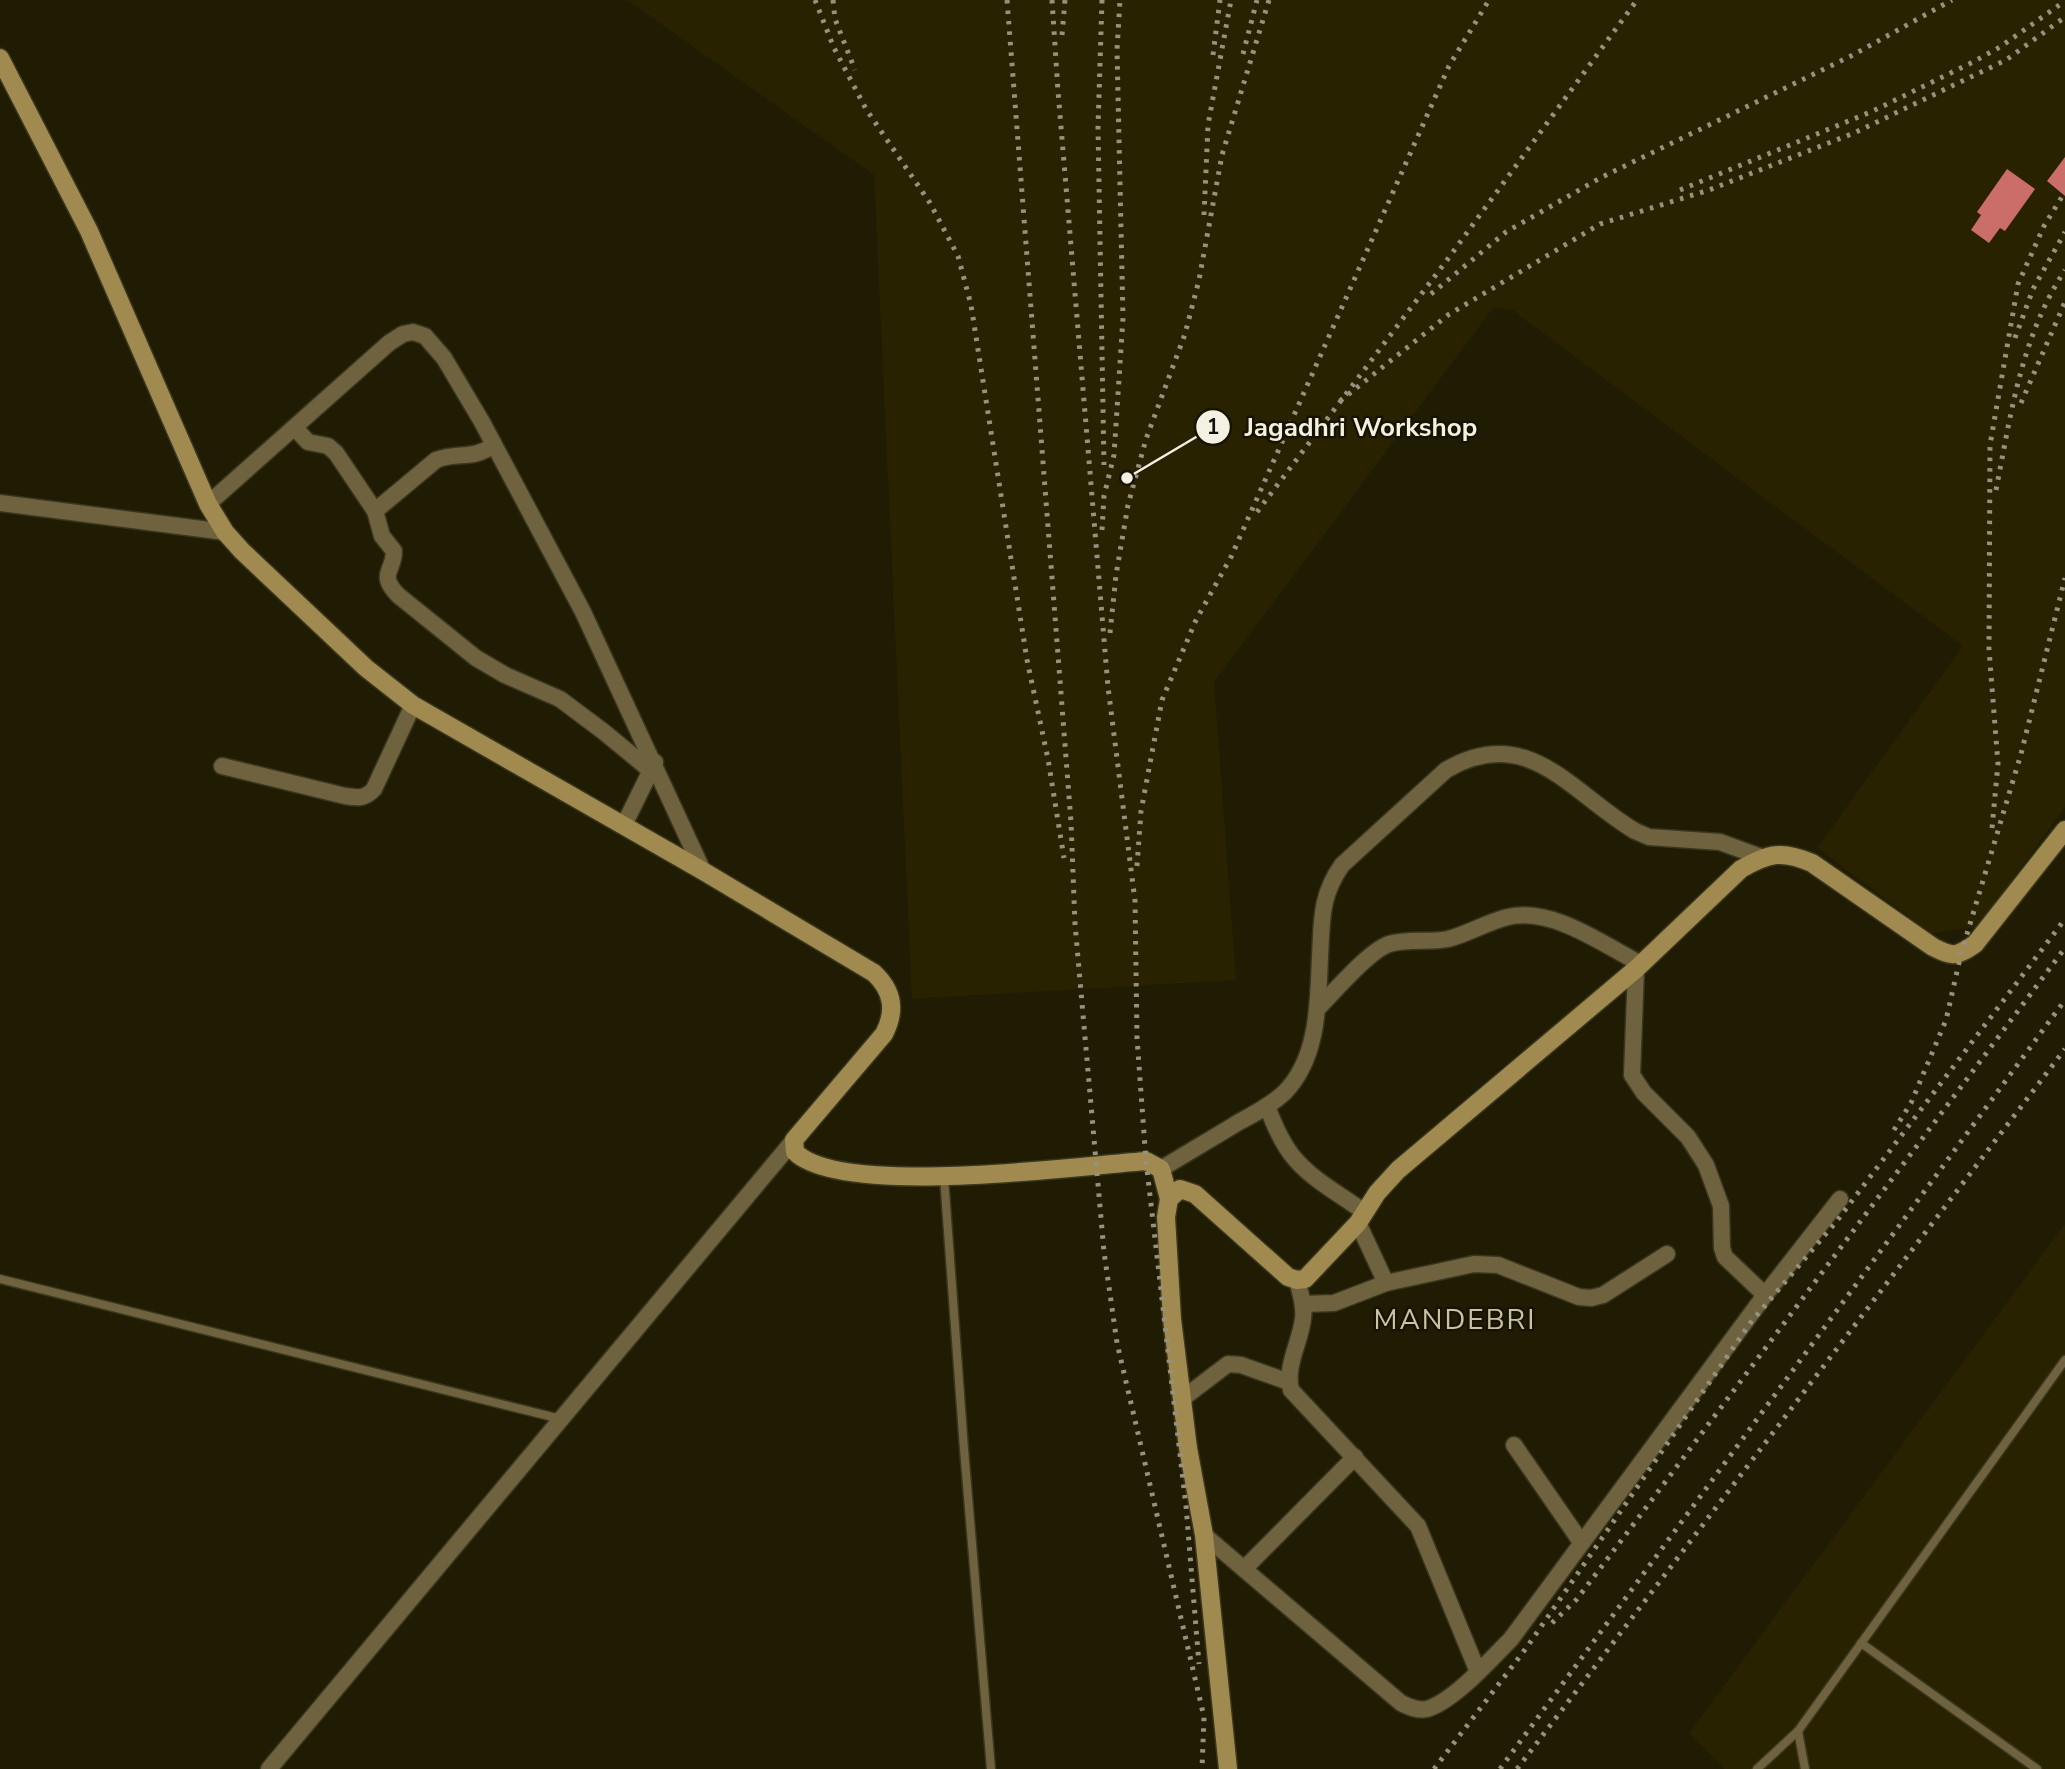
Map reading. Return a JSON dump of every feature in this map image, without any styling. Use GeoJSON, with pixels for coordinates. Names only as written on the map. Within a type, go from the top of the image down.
{"type":"FeatureCollection","features":[{"type":"Feature","properties":{"kind":"street"},"geometry":{"type":"LineString","coordinates":[[0,58],[89,231],[208,504],[225,532],[366,668],[413,705],[624,825],[874,973],[890,993],[890,1022],[884,1034],[269,1769]]}},
{"type":"Feature","properties":{"kind":"street"},"geometry":{"type":"LineString","coordinates":[[208,504],[389,343],[403,334],[413,332],[425,336],[443,359],[494,445],[583,612],[652,766],[703,871]]}},
{"type":"Feature","properties":{"kind":"street"},"geometry":{"type":"LineString","coordinates":[[295,428],[308,442],[332,448],[375,511],[382,536],[394,551],[388,579],[391,588],[399,596],[484,663],[560,699],[652,766]]}},
{"type":"Feature","properties":{"kind":"street"},"geometry":{"type":"LineString","coordinates":[[375,511],[436,460],[445,456],[477,455],[494,445]]}},
{"type":"Feature","properties":{"kind":"street"},"geometry":{"type":"LineString","coordinates":[[0,503],[225,532]]}},
{"type":"Feature","properties":{"kind":"street"},"geometry":{"type":"LineString","coordinates":[[222,766],[345,796],[368,796],[374,789],[413,705]]}},
{"type":"Feature","properties":{"kind":"street"},"geometry":{"type":"LineString","coordinates":[[1161,1169],[1283,1094],[1305,1060],[1313,1035],[1318,1008],[1324,900],[1331,881],[1342,865],[1446,770],[1465,758],[1486,754],[1511,755],[1538,761],[1635,831],[1649,837],[1720,842],[1761,857]]}},
{"type":"Feature","properties":{"kind":"street"},"geometry":{"type":"LineString","coordinates":[[624,825],[652,766]]}},
{"type":"Feature","properties":{"kind":"street"},"geometry":{"type":"LineString","coordinates":[[1169,1199],[1180,1189],[1195,1194],[1278,1269],[1297,1280],[1305,1279],[1361,1217],[1398,1170],[1638,967],[1741,869],[1761,857],[1779,853],[1795,855],[1812,863],[1948,955],[1961,954],[1975,944],[2065,830]]}},
{"type":"Feature","properties":{"kind":"street"},"geometry":{"type":"LineString","coordinates":[[1318,1008],[1372,954],[1387,945],[1408,940],[1445,939],[1506,918],[1523,915],[1541,916],[1560,922],[1638,967]]}},
{"type":"Feature","properties":{"kind":"street"},"geometry":{"type":"LineString","coordinates":[[1638,967],[1630,1065],[1632,1075],[1644,1093],[1697,1149],[1721,1206],[1722,1248],[1725,1257],[1765,1295]]}},
{"type":"Feature","properties":{"kind":"street"},"geometry":{"type":"LineString","coordinates":[[1266,1106],[1293,1157],[1361,1217],[1386,1283]]}},
{"type":"Feature","properties":{"kind":"street"},"geometry":{"type":"LineString","coordinates":[[794,1140],[795,1152],[800,1157],[828,1167],[879,1175],[944,1177],[1146,1161],[1161,1169],[1169,1199],[1166,1217],[1168,1264],[1182,1399],[1204,1535],[1228,1769]]}},
{"type":"Feature","properties":{"kind":"street"},"geometry":{"type":"LineString","coordinates":[[1204,1535],[1401,1703],[1412,1709],[1427,1709],[1450,1696],[1511,1639],[1765,1295],[1840,1199]]}},
{"type":"Feature","properties":{"kind":"street"},"geometry":{"type":"LineString","coordinates":[[1303,1304],[1343,1300],[1386,1283],[1475,1264],[1498,1265],[1579,1297],[1591,1298],[1603,1294],[1667,1254]]}},
{"type":"Feature","properties":{"kind":"street"},"geometry":{"type":"LineString","coordinates":[[1297,1280],[1303,1304],[1301,1329],[1289,1382],[1291,1390],[1418,1526],[1478,1672]]}},
{"type":"Feature","properties":{"kind":"street"},"geometry":{"type":"LineString","coordinates":[[1182,1399],[1228,1364],[1241,1365],[1289,1382]]}},
{"type":"Feature","properties":{"kind":"street"},"geometry":{"type":"LineString","coordinates":[[1514,1444],[1581,1542]]}},
{"type":"Feature","properties":{"kind":"street"},"geometry":{"type":"LineString","coordinates":[[1244,1569],[1355,1457]]}},
{"type":"Feature","properties":{"kind":"lane"},"geometry":{"type":"LineString","coordinates":[[944,1177],[991,1769]]}},
{"type":"Feature","properties":{"kind":"lane"},"geometry":{"type":"LineString","coordinates":[[0,1279],[561,1419]]}},
{"type":"Feature","properties":{"kind":"lane"},"geometry":{"type":"LineString","coordinates":[[1758,1769],[1798,1731],[2065,1360]]}},
{"type":"Feature","properties":{"kind":"lane"},"geometry":{"type":"LineString","coordinates":[[1861,1643],[2037,1769]]}},
{"type":"Feature","properties":{"kind":"lane"},"geometry":{"type":"LineString","coordinates":[[1798,1731],[1805,1769]]}},
{"type":"Feature","properties":{"kind":"shaded area"},"geometry":{"type":"Polygon","coordinates":[[[627,0],[2065,0],[2065,807],[1978,927],[1931,933],[1817,848],[1963,646],[1512,310],[1493,308],[1214,682],[1236,980],[912,999],[874,175],[627,0]]]}},
{"type":"Feature","properties":{"kind":"shaded area"},"geometry":{"type":"Polygon","coordinates":[[[2065,1224],[2065,1769],[1724,1769],[1689,1733],[2065,1224]]]}},
{"type":"Feature","properties":{"kind":"building"},"geometry":{"type":"Polygon","coordinates":[[[2065,157],[2065,196],[2047,181],[2065,157]]]}},
{"type":"Feature","properties":{"kind":"building"},"geometry":{"type":"Polygon","coordinates":[[[2007,169],[2035,189],[2005,231],[2000,228],[1989,243],[1971,230],[1981,215],[1977,212],[2007,169]]]}},
{"type":"Feature","properties":{"kind":"railway"},"geometry":{"type":"LineString","coordinates":[[815,0],[834,48],[866,109],[930,203],[958,256],[971,305],[1027,660],[1048,759],[1064,858]]}},
{"type":"Feature","properties":{"kind":"railway"},"geometry":{"type":"LineString","coordinates":[[833,0],[835,19],[855,70]]}},
{"type":"Feature","properties":{"kind":"railway"},"geometry":{"type":"LineString","coordinates":[[1007,0],[1071,822],[1075,924],[1104,1252],[1117,1343],[1204,1717],[1202,1769]]}},
{"type":"Feature","properties":{"kind":"railway"},"geometry":{"type":"LineString","coordinates":[[1052,0],[1108,687],[1135,901],[1137,1038],[1146,1161],[1186,1506],[1199,1664]]}},
{"type":"Feature","properties":{"kind":"railway"},"geometry":{"type":"LineString","coordinates":[[1062,35],[1065,0]]}},
{"type":"Feature","properties":{"kind":"railway"},"geometry":{"type":"LineString","coordinates":[[1102,0],[1098,127],[1104,465]]}},
{"type":"Feature","properties":{"kind":"railway"},"geometry":{"type":"LineString","coordinates":[[1102,530],[1104,496],[1114,455],[1123,318],[1117,50],[1120,0]]}},
{"type":"Feature","properties":{"kind":"railway"},"geometry":{"type":"LineString","coordinates":[[1213,55],[1220,0]]}},
{"type":"Feature","properties":{"kind":"railway"},"geometry":{"type":"LineString","coordinates":[[1204,215],[1208,125],[1231,0]]}},
{"type":"Feature","properties":{"kind":"railway"},"geometry":{"type":"LineString","coordinates":[[1243,54],[1257,0]]}},
{"type":"Feature","properties":{"kind":"railway"},"geometry":{"type":"LineString","coordinates":[[1110,633],[1116,575],[1128,505],[1146,439],[1185,334],[1199,280],[1222,155],[1269,0]]}},
{"type":"Feature","properties":{"kind":"railway"},"geometry":{"type":"LineString","coordinates":[[1137,866],[1141,811],[1162,700],[1196,620],[1231,557],[1449,66],[1489,0]]}},
{"type":"Feature","properties":{"kind":"railway"},"geometry":{"type":"LineString","coordinates":[[1257,512],[1450,256],[1637,0]]}},
{"type":"Feature","properties":{"kind":"railway"},"geometry":{"type":"LineString","coordinates":[[1431,294],[1506,232],[1600,178],[1851,56],[1952,0]]}},
{"type":"Feature","properties":{"kind":"railway"},"geometry":{"type":"LineString","coordinates":[[1680,190],[1873,111],[1973,62],[2000,47],[2065,1]]}},
{"type":"Feature","properties":{"kind":"railway"},"geometry":{"type":"LineString","coordinates":[[1340,401],[1448,315],[1600,224],[1709,190],[1854,133],[2006,60],[2065,17]]}},
{"type":"Feature","properties":{"kind":"railway"},"geometry":{"type":"LineString","coordinates":[[1992,828],[1998,764],[1989,649],[1990,445],[2018,284],[2044,226],[2063,195]]}},
{"type":"Feature","properties":{"kind":"railway"},"geometry":{"type":"LineString","coordinates":[[2015,338],[2033,289],[2065,232]]}},
{"type":"Feature","properties":{"kind":"railway"},"geometry":{"type":"LineString","coordinates":[[1996,490],[2013,405],[2028,349],[2050,296],[2065,270]]}},
{"type":"Feature","properties":{"kind":"railway"},"geometry":{"type":"LineString","coordinates":[[2021,403],[2065,302]]}},
{"type":"Feature","properties":{"kind":"railway"},"geometry":{"type":"LineString","coordinates":[[1894,1130],[1911,1103],[1946,1020],[1961,954],[2021,754],[2065,578]]}},
{"type":"Feature","properties":{"kind":"railway"},"geometry":{"type":"LineString","coordinates":[[1434,1769],[1527,1647],[1751,1322],[1836,1222],[2065,919]]}},
{"type":"Feature","properties":{"kind":"railway"},"geometry":{"type":"LineString","coordinates":[[1552,1623],[1577,1599],[2065,948]]}},
{"type":"Feature","properties":{"kind":"railway"},"geometry":{"type":"LineString","coordinates":[[1500,1769],[2065,1000]]}},
{"type":"Feature","properties":{"kind":"railway"},"geometry":{"type":"LineString","coordinates":[[1517,1769],[2065,1049]]}},
{"type":"Feature","properties":{"kind":"place","name":"Jagadhri Workshop"},"geometry":{"type":"Point","coordinates":[1127,478]}},
{"type":"Feature","properties":{"kind":"district","name":"MANDEBRI"},"geometry":{"type":"Point","coordinates":[1455,1320]}}]}
